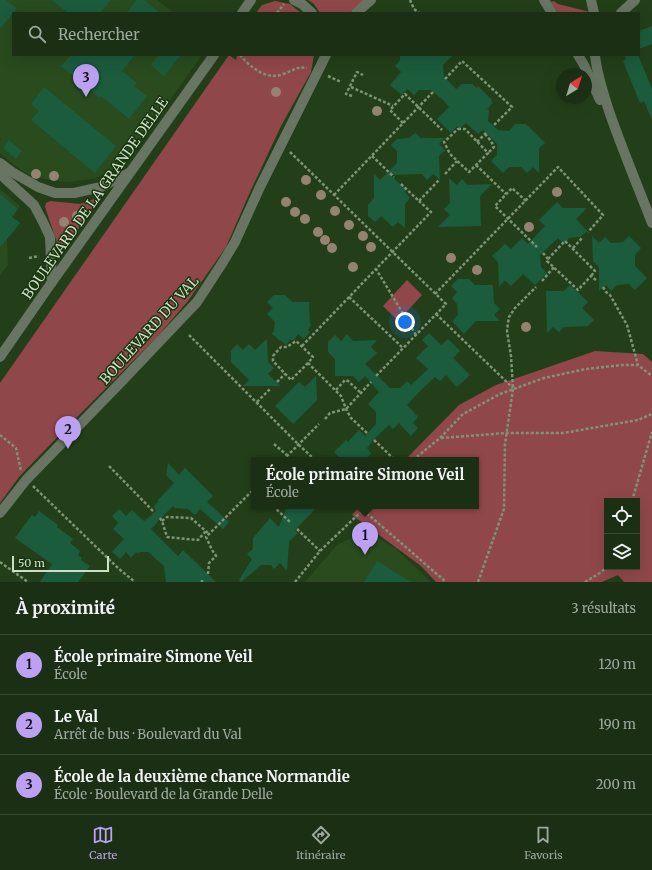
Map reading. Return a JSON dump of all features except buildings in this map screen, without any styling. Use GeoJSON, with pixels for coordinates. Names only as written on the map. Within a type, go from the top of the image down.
{"type":"FeatureCollection","features":[{"type":"Feature","properties":{"kind":"street"},"geometry":{"type":"LineString","coordinates":[[243,12],[251,0]]}},
{"type":"Feature","properties":{"kind":"street"},"geometry":{"type":"LineString","coordinates":[[357,12],[371,0]]}},
{"type":"Feature","properties":{"kind":"street"},"geometry":{"type":"LineString","coordinates":[[544,0],[551,12]]}},
{"type":"Feature","properties":{"kind":"street"},"geometry":{"type":"LineString","coordinates":[[591,0],[594,12]]}},
{"type":"Feature","properties":{"kind":"street"},"geometry":{"type":"LineString","coordinates":[[622,12],[635,0]]}},
{"type":"Feature","properties":{"kind":"street"},"geometry":{"type":"LineString","coordinates":[[289,1],[302,4],[311,12]]}},
{"type":"Feature","properties":{"kind":"street","name":"BOULEVARD DE LA GRANDE DELLE"},"geometry":{"type":"LineString","coordinates":[[0,357],[213,56]]}},
{"type":"Feature","properties":{"kind":"street"},"geometry":{"type":"LineString","coordinates":[[319,70],[320,56]]}},
{"type":"Feature","properties":{"kind":"street","name":"BOULEVARD DU VAL"},"geometry":{"type":"LineString","coordinates":[[0,513],[26,480],[197,302],[235,242],[281,143],[326,56]]}},
{"type":"Feature","properties":{"kind":"street"},"geometry":{"type":"LineString","coordinates":[[579,56],[618,137]]}},
{"type":"Feature","properties":{"kind":"street"},"geometry":{"type":"LineString","coordinates":[[597,58],[601,85],[618,137],[652,223]]}},
{"type":"Feature","properties":{"kind":"street"},"geometry":{"type":"LineString","coordinates":[[0,163],[12,172],[38,187],[56,193],[74,193],[101,188],[131,173]]}},
{"type":"Feature","properties":{"kind":"street"},"geometry":{"type":"LineString","coordinates":[[0,174],[34,205],[43,222],[50,237],[52,282]]}},
{"type":"Feature","properties":{"kind":"path"},"geometry":{"type":"LineString","coordinates":[[410,0],[414,9],[418,12]]}},
{"type":"Feature","properties":{"kind":"path"},"geometry":{"type":"LineString","coordinates":[[278,12],[289,1]]}},
{"type":"Feature","properties":{"kind":"path"},"geometry":{"type":"LineString","coordinates":[[241,56],[258,70],[267,75],[282,75],[297,68],[303,68],[319,70],[341,82]]}},
{"type":"Feature","properties":{"kind":"path"},"geometry":{"type":"LineString","coordinates":[[445,79],[462,61],[512,107],[493,126]]}},
{"type":"Feature","properties":{"kind":"path"},"geometry":{"type":"LineString","coordinates":[[352,96],[346,94],[357,72],[363,75]]}},
{"type":"Feature","properties":{"kind":"path"},"geometry":{"type":"LineString","coordinates":[[351,87],[393,106]]}},
{"type":"Feature","properties":{"kind":"path"},"geometry":{"type":"LineString","coordinates":[[334,195],[433,92]]}},
{"type":"Feature","properties":{"kind":"path"},"geometry":{"type":"LineString","coordinates":[[403,122],[390,110],[405,94],[442,130]]}},
{"type":"Feature","properties":{"kind":"path"},"geometry":{"type":"LineString","coordinates":[[478,142],[486,134],[492,141],[494,147],[488,153],[469,172],[450,154],[444,142],[458,129],[465,129],[488,153]]}},
{"type":"Feature","properties":{"kind":"path"},"geometry":{"type":"LineString","coordinates":[[281,143],[446,304],[376,376]]}},
{"type":"Feature","properties":{"kind":"path"},"geometry":{"type":"LineString","coordinates":[[372,156],[394,177]]}},
{"type":"Feature","properties":{"kind":"path"},"geometry":{"type":"LineString","coordinates":[[446,174],[457,162]]}},
{"type":"Feature","properties":{"kind":"path"},"geometry":{"type":"LineString","coordinates":[[476,165],[506,194]]}},
{"type":"Feature","properties":{"kind":"path"},"geometry":{"type":"LineString","coordinates":[[436,294],[558,168],[603,215],[588,232]]}},
{"type":"Feature","properties":{"kind":"path"},"geometry":{"type":"LineString","coordinates":[[419,202],[439,180]]}},
{"type":"Feature","properties":{"kind":"path"},"geometry":{"type":"LineString","coordinates":[[302,346],[430,212],[401,184]]}},
{"type":"Feature","properties":{"kind":"path"},"geometry":{"type":"LineString","coordinates":[[526,201],[512,188],[495,206],[537,247]]}},
{"type":"Feature","properties":{"kind":"path"},"geometry":{"type":"LineString","coordinates":[[573,248],[582,238]]}},
{"type":"Feature","properties":{"kind":"path"},"geometry":{"type":"LineString","coordinates":[[543,253],[548,259],[547,261],[578,290],[596,271],[565,241],[548,259]]}},
{"type":"Feature","properties":{"kind":"path"},"geometry":{"type":"LineString","coordinates":[[29,258],[39,256]]}},
{"type":"Feature","properties":{"kind":"path"},"geometry":{"type":"LineString","coordinates":[[542,281],[554,267]]}},
{"type":"Feature","properties":{"kind":"path"},"geometry":{"type":"LineString","coordinates":[[376,270],[416,335]]}},
{"type":"Feature","properties":{"kind":"path"},"geometry":{"type":"LineString","coordinates":[[591,276],[596,281]]}},
{"type":"Feature","properties":{"kind":"path"},"geometry":{"type":"LineString","coordinates":[[478,582],[504,509],[505,444],[513,389],[508,331],[509,317],[515,308],[536,287]]}},
{"type":"Feature","properties":{"kind":"path"},"geometry":{"type":"LineString","coordinates":[[603,287],[610,295],[627,325],[638,364],[652,376]]}},
{"type":"Feature","properties":{"kind":"path"},"geometry":{"type":"LineString","coordinates":[[350,297],[403,348]]}},
{"type":"Feature","properties":{"kind":"path"},"geometry":{"type":"LineString","coordinates":[[436,314],[513,389]]}},
{"type":"Feature","properties":{"kind":"path"},"geometry":{"type":"LineString","coordinates":[[189,335],[312,457]]}},
{"type":"Feature","properties":{"kind":"path"},"geometry":{"type":"LineString","coordinates":[[296,341],[302,346],[313,357],[291,380],[273,361],[273,356],[281,347],[287,347],[296,341]]}},
{"type":"Feature","properties":{"kind":"path"},"geometry":{"type":"LineString","coordinates":[[308,363],[336,390],[341,396],[351,418],[367,433]]}},
{"type":"Feature","properties":{"kind":"path"},"geometry":{"type":"LineString","coordinates":[[417,457],[440,438],[463,414],[500,394],[544,378],[586,369],[638,364]]}},
{"type":"Feature","properties":{"kind":"path"},"geometry":{"type":"LineString","coordinates":[[277,382],[285,374]]}},
{"type":"Feature","properties":{"kind":"path"},"geometry":{"type":"LineString","coordinates":[[336,390],[345,380],[361,393]]}},
{"type":"Feature","properties":{"kind":"path"},"geometry":{"type":"LineString","coordinates":[[325,419],[330,413],[346,409],[371,382]]}},
{"type":"Feature","properties":{"kind":"path"},"geometry":{"type":"LineString","coordinates":[[257,402],[270,389]]}},
{"type":"Feature","properties":{"kind":"path"},"geometry":{"type":"LineString","coordinates":[[440,438],[507,433],[563,433],[638,420],[652,414]]}},
{"type":"Feature","properties":{"kind":"path"},"geometry":{"type":"LineString","coordinates":[[274,444],[288,456],[318,424]]}},
{"type":"Feature","properties":{"kind":"path"},"geometry":{"type":"LineString","coordinates":[[633,498],[652,432]]}},
{"type":"Feature","properties":{"kind":"path"},"geometry":{"type":"LineString","coordinates":[[0,435],[16,448],[22,476]]}},
{"type":"Feature","properties":{"kind":"path"},"geometry":{"type":"LineString","coordinates":[[374,440],[391,457]]}},
{"type":"Feature","properties":{"kind":"path"},"geometry":{"type":"LineString","coordinates":[[109,466],[154,512]]}},
{"type":"Feature","properties":{"kind":"path"},"geometry":{"type":"LineString","coordinates":[[33,486],[118,569],[135,582]]}},
{"type":"Feature","properties":{"kind":"path"},"geometry":{"type":"LineString","coordinates":[[208,574],[209,563],[216,556],[206,537],[251,492]]}},
{"type":"Feature","properties":{"kind":"path"},"geometry":{"type":"LineString","coordinates":[[277,509],[290,522]]}},
{"type":"Feature","properties":{"kind":"path"},"geometry":{"type":"LineString","coordinates":[[295,582],[320,551],[363,510],[446,582]]}},
{"type":"Feature","properties":{"kind":"path"},"geometry":{"type":"LineString","coordinates":[[206,531],[198,540],[167,537],[161,520],[167,517],[191,518],[206,531],[209,534]]}},
{"type":"Feature","properties":{"kind":"path"},"geometry":{"type":"LineString","coordinates":[[297,529],[320,551]]}},
{"type":"Feature","properties":{"kind":"path"},"geometry":{"type":"LineString","coordinates":[[0,562],[28,582]]}},
{"type":"Feature","properties":{"kind":"path"},"geometry":{"type":"LineString","coordinates":[[585,582],[604,570]]}},
{"type":"Feature","properties":{"kind":"shaded area"},"geometry":{"type":"Polygon","coordinates":[[[0,0],[157,0],[173,12],[12,12],[12,56],[201,56],[134,150],[109,172],[95,178],[70,182],[53,181],[30,175],[17,167],[0,153],[0,0]]]}},
{"type":"Feature","properties":{"kind":"shaded area"},"geometry":{"type":"Polygon","coordinates":[[[308,0],[365,0],[350,12],[319,12],[314,4],[308,0]]]}},
{"type":"Feature","properties":{"kind":"shaded area"},"geometry":{"type":"Polygon","coordinates":[[[275,1],[290,4],[300,12],[257,12],[262,5],[275,1]]]}},
{"type":"Feature","properties":{"kind":"shaded area"},"geometry":{"type":"Polygon","coordinates":[[[554,1],[558,4],[590,12],[557,12],[551,2],[554,1]]]}},
{"type":"Feature","properties":{"kind":"shaded area"},"geometry":{"type":"Polygon","coordinates":[[[228,56],[236,60],[237,56],[314,56],[311,72],[281,126],[226,247],[188,301],[156,338],[19,477],[0,503],[0,383],[228,56]]]}},
{"type":"Feature","properties":{"kind":"shaded area"},"geometry":{"type":"Polygon","coordinates":[[[0,189],[20,206],[12,217],[20,223],[7,239],[8,265],[0,275],[0,189]]]}},
{"type":"Feature","properties":{"kind":"shaded area"},"geometry":{"type":"Polygon","coordinates":[[[100,197],[63,251],[60,251],[45,207],[46,203],[50,201],[80,204],[100,197]]]}},
{"type":"Feature","properties":{"kind":"shaded area"},"geometry":{"type":"Polygon","coordinates":[[[407,280],[422,295],[398,321],[383,306],[407,280]]]}},
{"type":"Feature","properties":{"kind":"shaded area"},"geometry":{"type":"Polygon","coordinates":[[[595,351],[643,354],[652,362],[652,582],[624,582],[618,575],[602,582],[436,582],[421,566],[352,515],[357,509],[479,509],[479,457],[408,457],[459,405],[496,385],[595,351]]]}},
{"type":"Feature","properties":{"kind":"shaded area"},"geometry":{"type":"Polygon","coordinates":[[[374,537],[396,549],[431,582],[305,582],[337,545],[351,538],[374,537]]]}},
{"type":"Feature","properties":{"kind":"place","name":"École de la deuxième chance Normandie"},"geometry":{"type":"Point","coordinates":[86,97]}},
{"type":"Feature","properties":{"kind":"place","name":"Le Val"},"geometry":{"type":"Point","coordinates":[68,449]}},
{"type":"Feature","properties":{"kind":"place","name":"École primaire Simone Veil"},"geometry":{"type":"Point","coordinates":[365,555]}}]}
